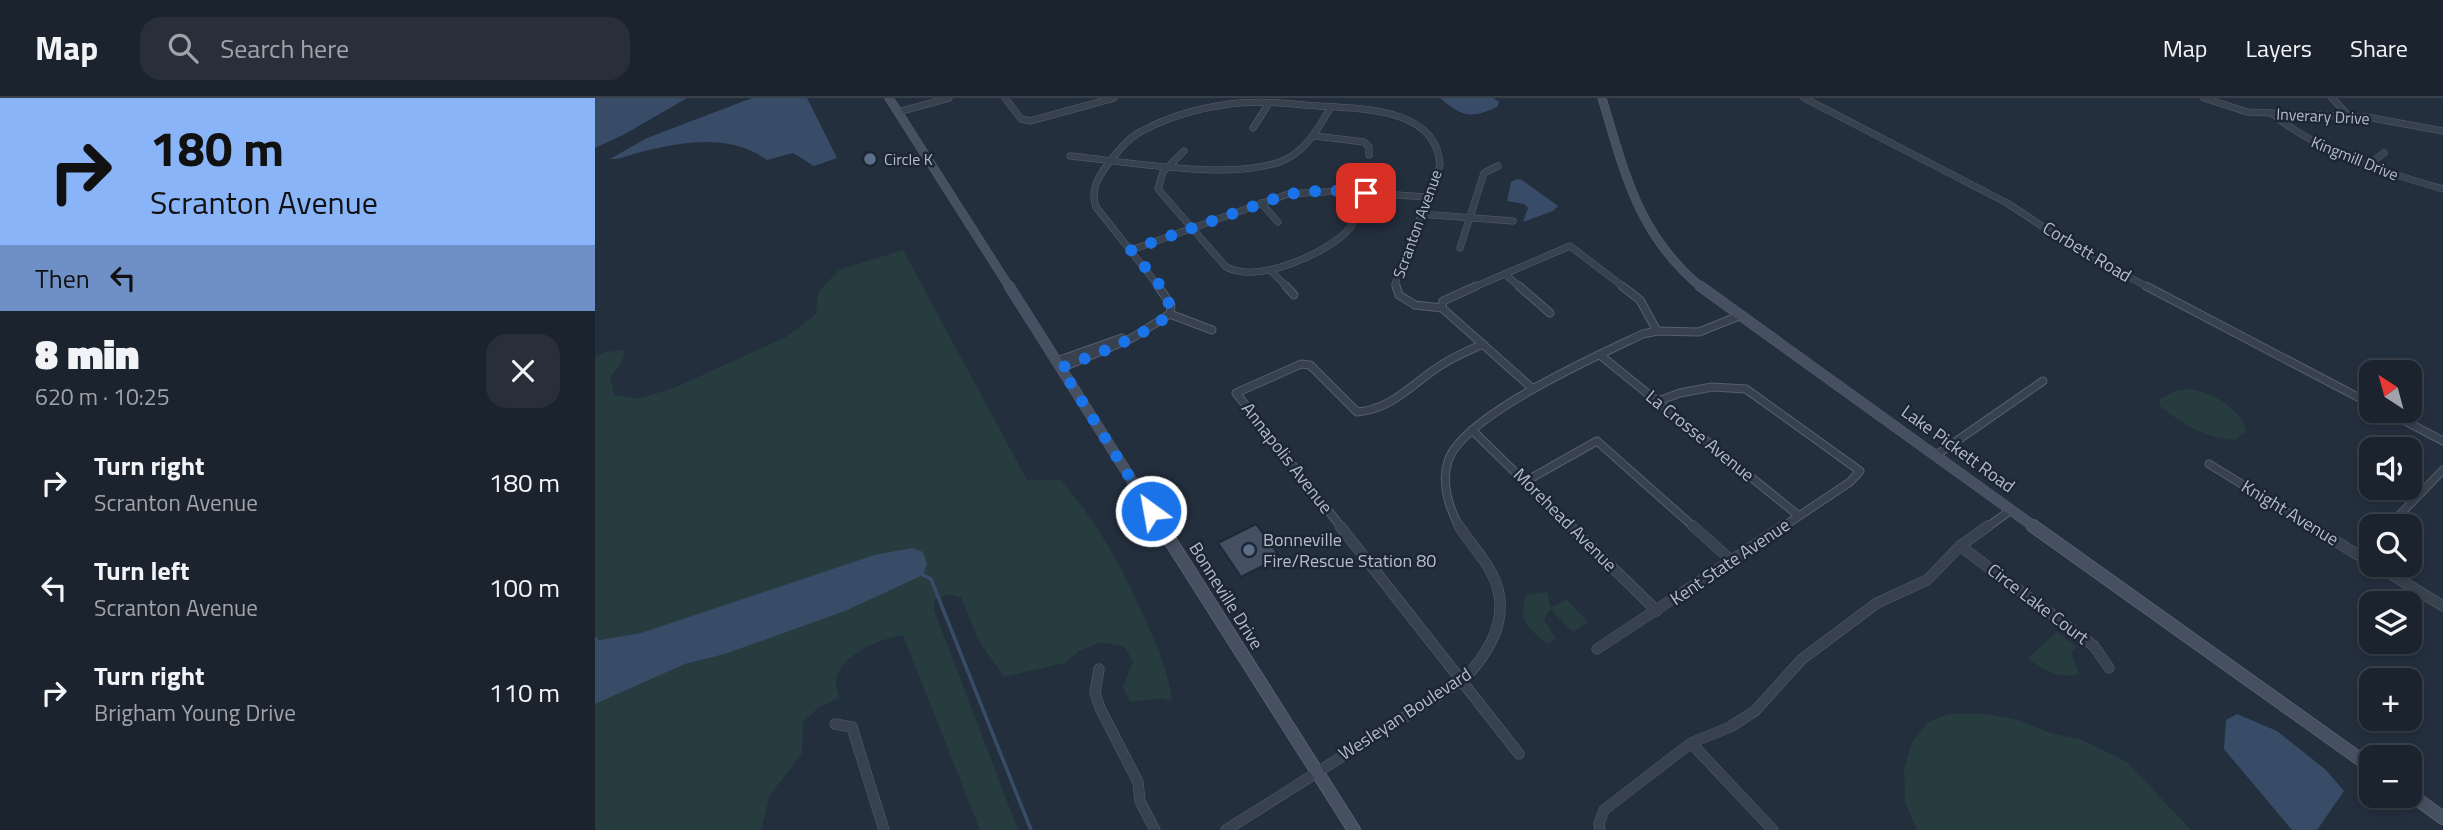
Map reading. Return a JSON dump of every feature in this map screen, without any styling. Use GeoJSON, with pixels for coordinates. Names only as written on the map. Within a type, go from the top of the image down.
{"type":"FeatureCollection","features":[{"type":"Feature","properties":{"kind":"street","name":"Bonneville Drive"},"geometry":{"type":"LineString","coordinates":[[889,98],[1354,830]]}},
{"type":"Feature","properties":{"kind":"street"},"geometry":{"type":"LineString","coordinates":[[898,112],[949,98]]}},
{"type":"Feature","properties":{"kind":"street"},"geometry":{"type":"LineString","coordinates":[[1005,98],[1021,119],[1030,121],[1114,98]]}},
{"type":"Feature","properties":{"kind":"street","name":"Lake Pickett Road"},"geometry":{"type":"LineString","coordinates":[[1602,98],[1633,194],[1648,229],[1666,254],[1687,276],[1739,316],[2359,758]]}},
{"type":"Feature","properties":{"kind":"street","name":"Corbett Road"},"geometry":{"type":"LineString","coordinates":[[1804,98],[2007,203],[2087,255],[2359,398]]}},
{"type":"Feature","properties":{"kind":"street","name":"Inverary Drive"},"geometry":{"type":"LineString","coordinates":[[2204,98],[2232,108],[2273,114],[2348,115],[2443,131]]}},
{"type":"Feature","properties":{"kind":"street"},"geometry":{"type":"LineString","coordinates":[[2332,98],[2348,115]]}},
{"type":"Feature","properties":{"kind":"street"},"geometry":{"type":"LineString","coordinates":[[1253,128],[1269,103]]}},
{"type":"Feature","properties":{"kind":"street","name":"Scranton Avenue"},"geometry":{"type":"LineString","coordinates":[[1170,314],[1171,304],[1096,207],[1091,196],[1094,184],[1128,140],[1152,127],[1227,104],[1269,103],[1392,114],[1431,138],[1441,154],[1440,165],[1395,284],[1399,295],[1415,305],[1442,308],[1534,389]]}},
{"type":"Feature","properties":{"kind":"street"},"geometry":{"type":"LineString","coordinates":[[1070,156],[1226,171],[1251,169],[1295,155],[1315,136],[1331,107]]}},
{"type":"Feature","properties":{"kind":"street","name":"Kingmill Drive"},"geometry":{"type":"LineString","coordinates":[[2273,114],[2305,138],[2408,180],[2443,189]]}},
{"type":"Feature","properties":{"kind":"street"},"geometry":{"type":"LineString","coordinates":[[1315,136],[1364,142],[1369,147],[1369,155]]}},
{"type":"Feature","properties":{"kind":"street"},"geometry":{"type":"LineString","coordinates":[[1184,150],[1158,179],[1158,189],[1225,266],[1235,273],[1271,271],[1331,245],[1351,227],[1366,193]]}},
{"type":"Feature","properties":{"kind":"street"},"geometry":{"type":"LineString","coordinates":[[2369,164],[2384,153]]}},
{"type":"Feature","properties":{"kind":"street"},"geometry":{"type":"LineString","coordinates":[[1460,248],[1484,173],[1498,166]]}},
{"type":"Feature","properties":{"kind":"street"},"geometry":{"type":"LineString","coordinates":[[1131,250],[1261,203],[1307,191],[1426,197]]}},
{"type":"Feature","properties":{"kind":"street"},"geometry":{"type":"LineString","coordinates":[[1261,203],[1278,222]]}},
{"type":"Feature","properties":{"kind":"street"},"geometry":{"type":"LineString","coordinates":[[1421,214],[1513,221]]}},
{"type":"Feature","properties":{"kind":"street"},"geometry":{"type":"LineString","coordinates":[[1442,308],[1443,301],[1570,246],[1640,300],[1657,331]]}},
{"type":"Feature","properties":{"kind":"street"},"geometry":{"type":"LineString","coordinates":[[1271,271],[1294,295]]}},
{"type":"Feature","properties":{"kind":"street"},"geometry":{"type":"LineString","coordinates":[[1505,274],[1550,313]]}},
{"type":"Feature","properties":{"kind":"street"},"geometry":{"type":"LineString","coordinates":[[1059,364],[1113,347],[1157,325],[1170,314],[1212,330]]}},
{"type":"Feature","properties":{"kind":"street","name":"Wesleyan Boulevard"},"geometry":{"type":"LineString","coordinates":[[1226,830],[1462,680],[1481,663],[1502,620],[1502,598],[1497,579],[1458,528],[1447,506],[1445,486],[1448,460],[1472,430],[1534,389],[1643,334],[1657,331],[1699,332],[1739,316]]}},
{"type":"Feature","properties":{"kind":"street","name":"Annapolis Avenue"},"geometry":{"type":"LineString","coordinates":[[1483,344],[1443,364],[1383,409],[1369,412],[1357,412],[1310,365],[1301,365],[1236,393],[1520,754]]}},
{"type":"Feature","properties":{"kind":"street","name":"La Crosse Avenue"},"geometry":{"type":"LineString","coordinates":[[1600,355],[1799,516]]}},
{"type":"Feature","properties":{"kind":"street"},"geometry":{"type":"LineString","coordinates":[[1935,456],[2043,382]]}},
{"type":"Feature","properties":{"kind":"street","name":"Kent State Avenue"},"geometry":{"type":"LineString","coordinates":[[1597,649],[1850,482],[1860,471],[1746,388],[1712,387],[1680,393],[1658,401]]}},
{"type":"Feature","properties":{"kind":"street"},"geometry":{"type":"LineString","coordinates":[[2411,424],[2443,441]]}},
{"type":"Feature","properties":{"kind":"street","name":"Morehead Avenue"},"geometry":{"type":"LineString","coordinates":[[1472,430],[1657,611]]}},
{"type":"Feature","properties":{"kind":"street"},"geometry":{"type":"LineString","coordinates":[[1526,481],[1597,442],[1731,561]]}},
{"type":"Feature","properties":{"kind":"street","name":"Knight Avenue"},"geometry":{"type":"LineString","coordinates":[[2209,464],[2359,554]]}},
{"type":"Feature","properties":{"kind":"street"},"geometry":{"type":"LineString","coordinates":[[2401,514],[2443,470]]}},
{"type":"Feature","properties":{"kind":"street"},"geometry":{"type":"LineString","coordinates":[[1600,830],[1599,824],[1604,810],[1691,743],[1730,727],[1755,711],[1802,659],[1877,603],[1927,579],[1960,546],[2011,510]]}},
{"type":"Feature","properties":{"kind":"street","name":"Circe Lake Court"},"geometry":{"type":"LineString","coordinates":[[1960,546],[2094,646],[2109,668]]}},
{"type":"Feature","properties":{"kind":"street","name":"Knight Avenue"},"geometry":{"type":"LineString","coordinates":[[2395,577],[2443,606]]}},
{"type":"Feature","properties":{"kind":"street"},"geometry":{"type":"LineString","coordinates":[[1099,669],[1095,694],[1138,782],[1140,801],[1155,830]]}},
{"type":"Feature","properties":{"kind":"street"},"geometry":{"type":"LineString","coordinates":[[835,724],[852,727],[884,830]]}},
{"type":"Feature","properties":{"kind":"street"},"geometry":{"type":"LineString","coordinates":[[1691,743],[1773,830]]}},
{"type":"Feature","properties":{"kind":"street"},"geometry":{"type":"LineString","coordinates":[[2422,803],[2443,818]]}},
{"type":"Feature","properties":{"kind":"green space"},"geometry":{"type":"Polygon","coordinates":[[[903,250],[1027,480],[1061,480],[1108,546],[1158,649],[1172,701],[1162,698],[1130,702],[1123,687],[1133,662],[1125,647],[1101,642],[1079,651],[1064,663],[1004,677],[979,641],[961,597],[948,594],[935,600],[934,610],[1018,830],[980,830],[903,635],[873,644],[844,664],[836,681],[839,698],[819,707],[803,722],[802,753],[770,795],[761,830],[595,830],[595,704],[685,664],[725,654],[845,611],[912,548],[874,555],[641,633],[598,640],[595,636],[595,357],[606,352],[625,350],[622,362],[610,377],[614,395],[638,399],[676,387],[786,337],[816,314],[818,292],[839,270],[903,250]]]}},
{"type":"Feature","properties":{"kind":"green space"},"geometry":{"type":"Polygon","coordinates":[[[2189,389],[2206,393],[2224,402],[2238,415],[2246,431],[2235,440],[2214,437],[2186,425],[2160,406],[2160,399],[2175,391],[2189,389]]]}},
{"type":"Feature","properties":{"kind":"green space"},"geometry":{"type":"Polygon","coordinates":[[[1547,592],[1551,608],[1566,599],[1588,622],[1573,632],[1550,609],[1544,620],[1556,638],[1547,644],[1526,623],[1523,611],[1526,595],[1547,592]]]}},
{"type":"Feature","properties":{"kind":"green space"},"geometry":{"type":"Polygon","coordinates":[[[2057,632],[2076,647],[2071,652],[2079,674],[2052,673],[2028,658],[2057,632]]]}},
{"type":"Feature","properties":{"kind":"green space"},"geometry":{"type":"Polygon","coordinates":[[[1949,714],[1986,714],[2017,720],[2053,734],[2080,739],[2127,762],[2191,830],[1917,830],[1905,802],[1904,771],[1911,744],[1928,722],[1949,714]]]}},
{"type":"Feature","properties":{"kind":"water"},"geometry":{"type":"Polygon","coordinates":[[[595,98],[687,98],[595,148],[595,98]]]}},
{"type":"Feature","properties":{"kind":"water"},"geometry":{"type":"Polygon","coordinates":[[[752,98],[807,98],[837,158],[814,166],[793,153],[767,160],[738,146],[706,142],[673,145],[610,159],[647,138],[752,98]]]}},
{"type":"Feature","properties":{"kind":"water"},"geometry":{"type":"Polygon","coordinates":[[[1440,98],[1493,98],[1499,102],[1497,107],[1488,111],[1467,114],[1440,98]]]}},
{"type":"Feature","properties":{"kind":"water"},"geometry":{"type":"Polygon","coordinates":[[[1517,179],[1558,206],[1553,211],[1523,222],[1528,208],[1524,204],[1507,201],[1511,182],[1517,179]]]}},
{"type":"Feature","properties":{"kind":"water"},"geometry":{"type":"Polygon","coordinates":[[[912,548],[923,552],[927,563],[923,575],[845,611],[725,654],[685,664],[595,704],[595,636],[599,640],[641,633],[874,555],[912,548]]]}},
{"type":"Feature","properties":{"kind":"water"},"geometry":{"type":"Polygon","coordinates":[[[2237,714],[2277,731],[2326,770],[2344,791],[2317,830],[2292,830],[2224,749],[2226,720],[2237,714]]]}},
{"type":"Feature","properties":{"kind":"building","name":"Bonneville Fire/Rescue Station 80"},"geometry":{"type":"Polygon","coordinates":[[[1256,524],[1280,557],[1241,577],[1218,543],[1256,524]]]}},
{"type":"Feature","properties":{"kind":"waterway"},"geometry":{"type":"LineString","coordinates":[[923,575],[931,579],[1031,830]]}},
{"type":"Feature","properties":{"kind":"place","name":"Circle K"},"geometry":{"type":"Point","coordinates":[870,159]}},
{"type":"Feature","properties":{"kind":"place","name":"Bonneville Fire/Rescue Station 80"},"geometry":{"type":"Point","coordinates":[1249,550]}},
{"type":"Feature","properties":{"kind":"route"},"geometry":{"type":"LineString","coordinates":[[1151,511],[1061,368],[1113,347],[1157,325],[1170,314],[1171,304],[1131,250],[1288,194],[1327,190],[1366,193]]}}]}
